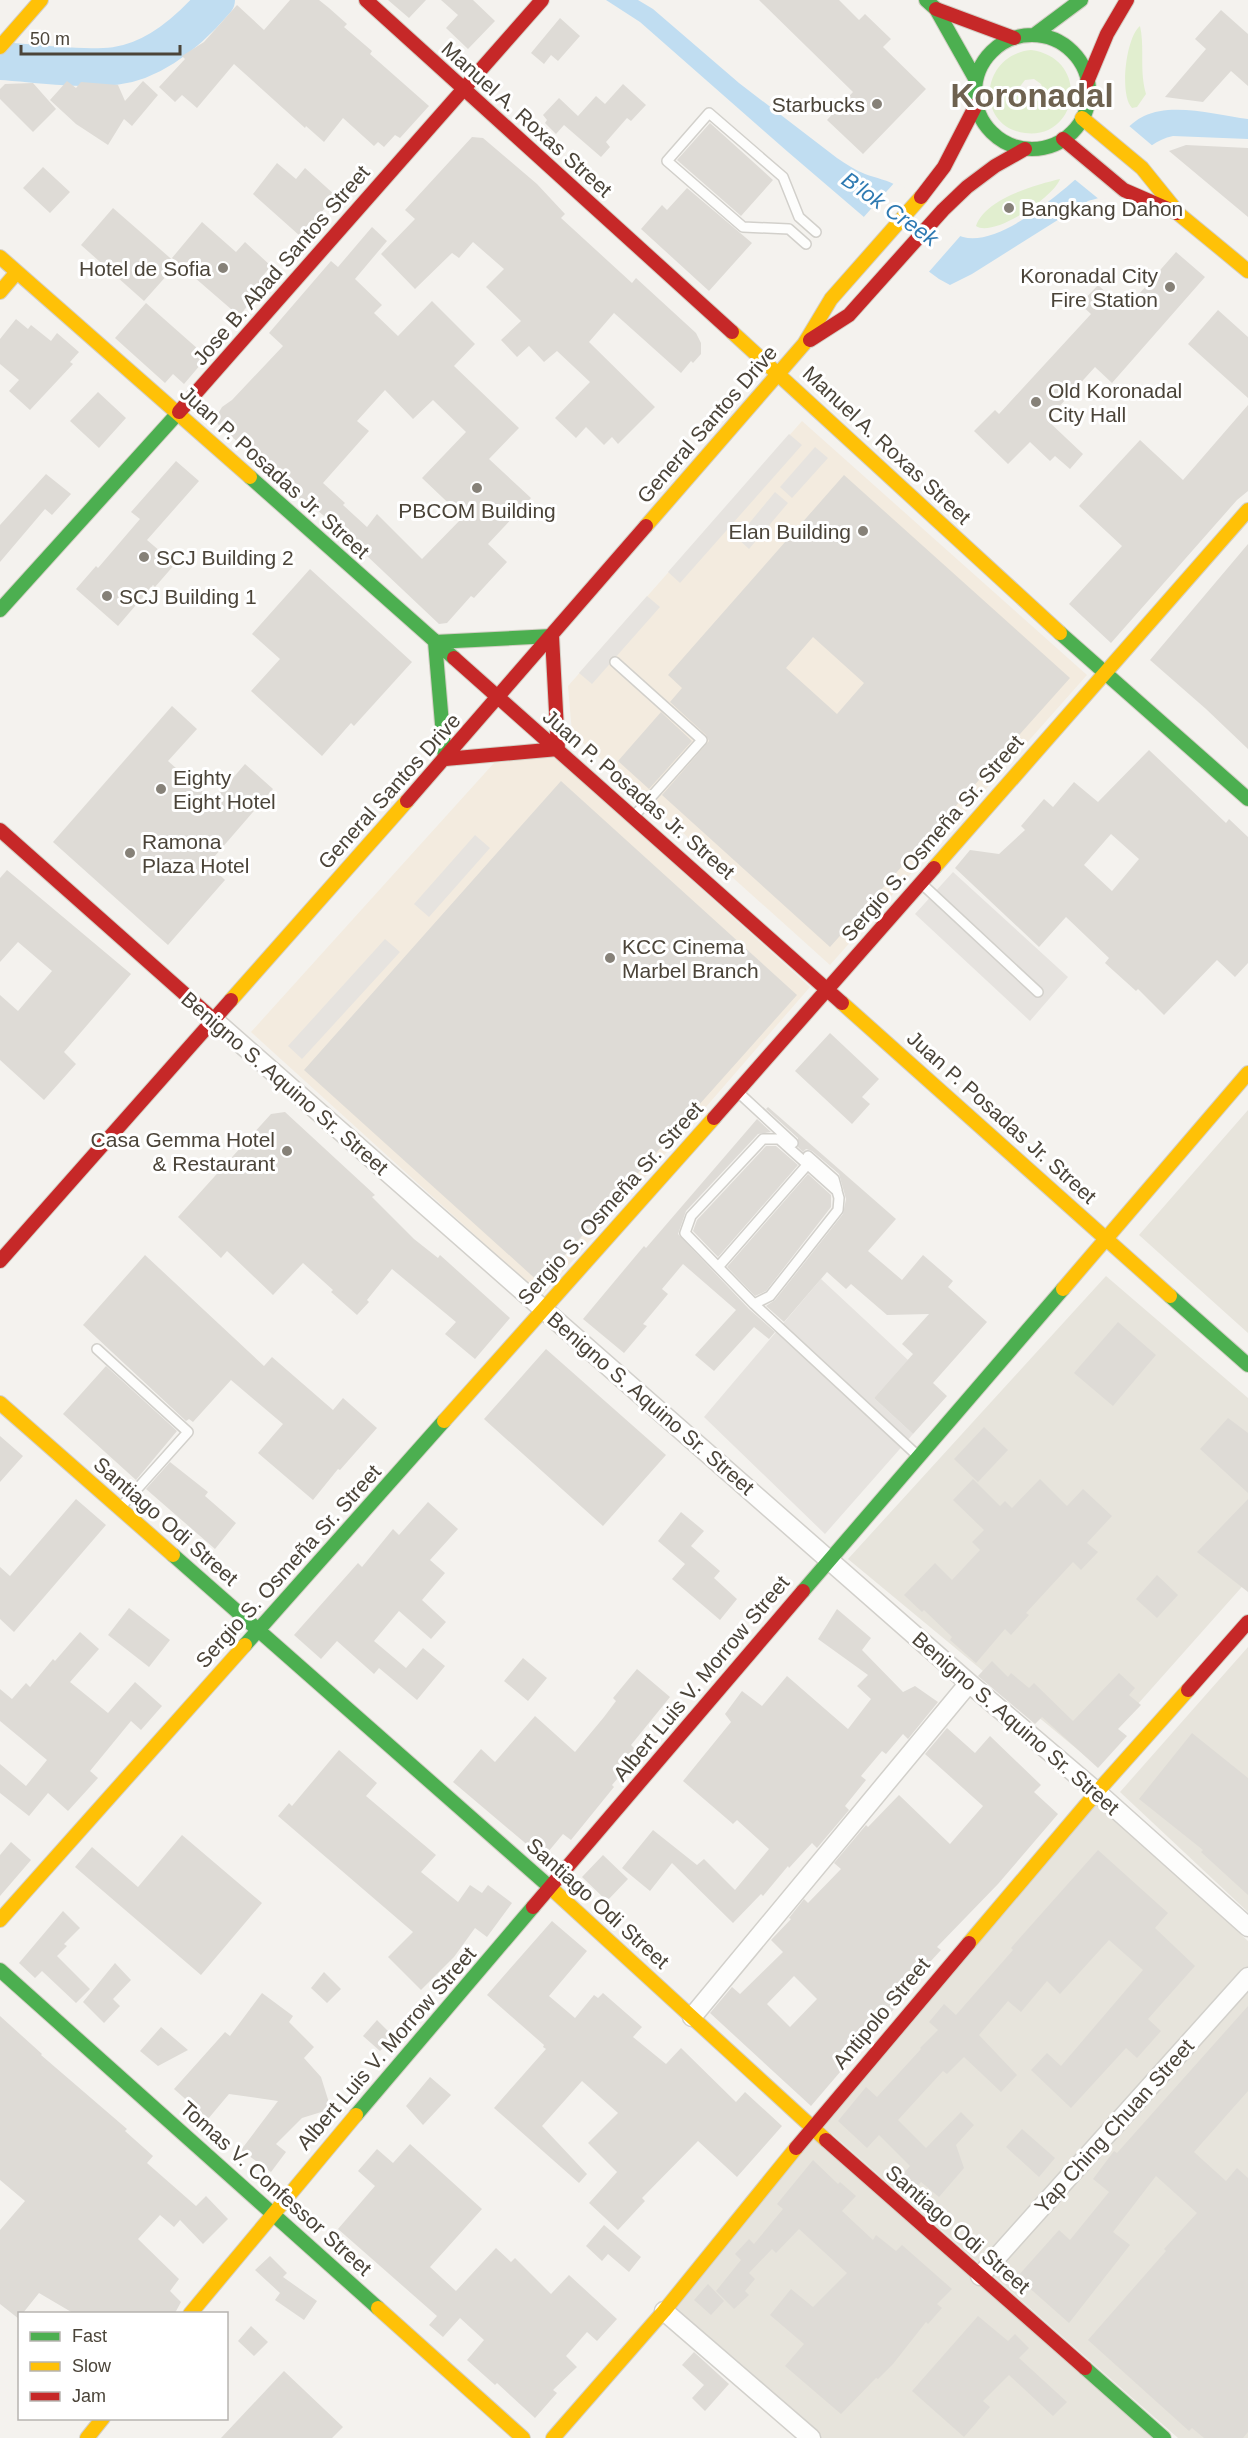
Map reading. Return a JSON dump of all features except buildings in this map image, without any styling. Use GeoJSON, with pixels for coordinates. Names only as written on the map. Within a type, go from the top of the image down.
{"type":"FeatureCollection","features":[{"type":"Feature","properties":{"kind":"main road"},"geometry":{"type":"LineString","coordinates":[[0,47],[41,0]]}},
{"type":"Feature","properties":{"kind":"main road","name":"Manuel A. Roxas Street"},"geometry":{"type":"LineString","coordinates":[[366,0],[1103,673],[1248,799]]}},
{"type":"Feature","properties":{"kind":"main road","name":"Jose B. Abad Santos Street"},"geometry":{"type":"LineString","coordinates":[[0,610],[177,414],[543,0]]}},
{"type":"Feature","properties":{"kind":"main road"},"geometry":{"type":"LineString","coordinates":[[1034,35],[1081,0]]}},
{"type":"Feature","properties":{"kind":"main road"},"geometry":{"type":"LineString","coordinates":[[1087,82],[1107,34],[1127,0]]}},
{"type":"Feature","properties":{"kind":"main road"},"geometry":{"type":"LineString","coordinates":[[931,4],[1014,38]]}},
{"type":"Feature","properties":{"kind":"main road"},"geometry":{"type":"LineString","coordinates":[[931,4],[976,80]]}},
{"type":"Feature","properties":{"kind":"main road"},"geometry":{"type":"LineString","coordinates":[[1034,35],[1065,46],[1080,62],[1087,82],[1088,100],[1082,118],[1063,139],[1041,148],[1025,148],[1006,143],[984,123],[976,105],[976,80],[989,54],[996,47],[1014,38],[1034,35]]}},
{"type":"Feature","properties":{"kind":"main road","name":"General Santos Drive"},"geometry":{"type":"LineString","coordinates":[[0,1262],[445,759],[804,344],[831,298],[924,194],[954,152],[976,105]]}},
{"type":"Feature","properties":{"kind":"main road"},"geometry":{"type":"LineString","coordinates":[[1082,118],[1142,168],[1180,215],[1248,271]]}},
{"type":"Feature","properties":{"kind":"main road"},"geometry":{"type":"LineString","coordinates":[[1063,139],[1124,190],[1180,215]]}},
{"type":"Feature","properties":{"kind":"main road","name":"General Santos Drive"},"geometry":{"type":"LineString","coordinates":[[804,344],[849,315],[943,210],[981,176],[1025,148]]}},
{"type":"Feature","properties":{"kind":"main road","name":"Juan P. Posadas Jr. Street"},"geometry":{"type":"LineString","coordinates":[[0,257],[558,749],[1248,1365]]}},
{"type":"Feature","properties":{"kind":"main road"},"geometry":{"type":"LineString","coordinates":[[0,292],[17,272]]}},
{"type":"Feature","properties":{"kind":"main road","name":"Sergio S. Osmeña Sr. Street"},"geometry":{"type":"LineString","coordinates":[[0,1920],[828,990],[1248,510]]}},
{"type":"Feature","properties":{"kind":"main road"},"geometry":{"type":"LineString","coordinates":[[552,636],[558,749],[445,759],[435,642],[552,636]]}},
{"type":"Feature","properties":{"kind":"main road","name":"Benigno S. Aquino Sr. Street"},"geometry":{"type":"LineString","coordinates":[[0,830],[214,1020]]}},
{"type":"Feature","properties":{"kind":"main road","name":"Albert Luis V. Morrow Street"},"geometry":{"type":"LineString","coordinates":[[191,2312],[272,2213],[830,1559],[1248,1073]]}},
{"type":"Feature","properties":{"kind":"main road","name":"Santiago Odi Street"},"geometry":{"type":"LineString","coordinates":[[0,1403],[550,1888],[812,2128],[1164,2438]]}},
{"type":"Feature","properties":{"kind":"main road","name":"Antipolo Street"},"geometry":{"type":"LineString","coordinates":[[553,2438],[664,2311],[812,2128],[1097,1792],[1248,1622]]}},
{"type":"Feature","properties":{"kind":"main road","name":"Tomas V. Confessor Street"},"geometry":{"type":"LineString","coordinates":[[0,1970],[524,2438]]}},
{"type":"Feature","properties":{"kind":"main road"},"geometry":{"type":"LineString","coordinates":[[87,2438],[101,2420]]}},
{"type":"Feature","properties":{"kind":"street","name":"Benigno S. Aquino Sr. Street"},"geometry":{"type":"LineString","coordinates":[[214,1020],[969,1683],[1097,1792],[1248,1927]]}},
{"type":"Feature","properties":{"kind":"street"},"geometry":{"type":"LineString","coordinates":[[692,2017],[969,1683]]}},
{"type":"Feature","properties":{"kind":"street","name":"Yap Ching Chuan Street"},"geometry":{"type":"LineString","coordinates":[[980,2276],[1248,1977]]}},
{"type":"Feature","properties":{"kind":"street"},"geometry":{"type":"LineString","coordinates":[[664,2311],[811,2438]]}},
{"type":"Feature","properties":{"kind":"lane"},"geometry":{"type":"LineString","coordinates":[[806,244],[789,229],[743,227],[667,161],[709,113],[783,177],[799,218],[816,232]]}},
{"type":"Feature","properties":{"kind":"lane"},"geometry":{"type":"LineString","coordinates":[[615,662],[702,740],[634,817]]}},
{"type":"Feature","properties":{"kind":"lane"},"geometry":{"type":"LineString","coordinates":[[921,883],[1038,992]]}},
{"type":"Feature","properties":{"kind":"lane"},"geometry":{"type":"LineString","coordinates":[[738,1091],[834,1179],[839,1198],[838,1210],[770,1296],[754,1304]]}},
{"type":"Feature","properties":{"kind":"lane"},"geometry":{"type":"LineString","coordinates":[[837,1191],[779,1139],[763,1139],[691,1216],[685,1233],[754,1304],[918,1456]]}},
{"type":"Feature","properties":{"kind":"lane"},"geometry":{"type":"LineString","coordinates":[[719,1266],[808,1164]]}},
{"type":"Feature","properties":{"kind":"lane"},"geometry":{"type":"LineString","coordinates":[[97,1349],[188,1432],[120,1508]]}},
{"type":"Feature","properties":{"kind":"shaded area"},"geometry":{"type":"Polygon","coordinates":[[[802,421],[1087,675],[830,965],[572,733],[568,686],[802,421]]]}},
{"type":"Feature","properties":{"kind":"shaded area"},"geometry":{"type":"Polygon","coordinates":[[[789,434],[802,445],[680,583],[668,572],[789,434]]]}},
{"type":"Feature","properties":{"kind":"shaded area"},"geometry":{"type":"Polygon","coordinates":[[[815,447],[828,458],[792,498],[780,487],[815,447]]]}},
{"type":"Feature","properties":{"kind":"shaded area"},"geometry":{"type":"Polygon","coordinates":[[[775,492],[788,503],[749,549],[737,538],[775,492]]]}},
{"type":"Feature","properties":{"kind":"shaded area"},"geometry":{"type":"Polygon","coordinates":[[[647,596],[660,607],[592,684],[579,673],[647,596]]]}},
{"type":"Feature","properties":{"kind":"shaded area"},"geometry":{"type":"Polygon","coordinates":[[[554,756],[810,987],[542,1296],[251,1032],[494,763],[554,756]]]}},
{"type":"Feature","properties":{"kind":"shaded area"},"geometry":{"type":"Polygon","coordinates":[[[475,835],[490,848],[429,917],[414,904],[475,835]]]}},
{"type":"Feature","properties":{"kind":"shaded area"},"geometry":{"type":"Polygon","coordinates":[[[953,872],[1068,977],[1030,1021],[915,914],[953,872]]]}},
{"type":"Feature","properties":{"kind":"shaded area"},"geometry":{"type":"Polygon","coordinates":[[[385,939],[400,952],[302,1059],[288,1046],[385,939]]]}},
{"type":"Feature","properties":{"kind":"shaded area"},"geometry":{"type":"Polygon","coordinates":[[[1248,1110],[1248,1333],[1139,1235],[1248,1110]]]}},
{"type":"Feature","properties":{"kind":"shaded area"},"geometry":{"type":"Polygon","coordinates":[[[1106,1276],[1248,1398],[1248,1580],[1089,1759],[848,1559],[1106,1276]]]}},
{"type":"Feature","properties":{"kind":"shaded area"},"geometry":{"type":"Polygon","coordinates":[[[821,1279],[908,1360],[874,1398],[913,1434],[825,1534],[704,1417],[821,1279]]]}},
{"type":"Feature","properties":{"kind":"shaded area"},"geometry":{"type":"Polygon","coordinates":[[[1248,1647],[1248,1912],[1120,1792],[1248,1647]]]}},
{"type":"Feature","properties":{"kind":"shaded area"},"geometry":{"type":"Polygon","coordinates":[[[1098,1802],[1248,1941],[1248,2438],[1178,2438],[824,2127],[1098,1802]]]}},
{"type":"Feature","properties":{"kind":"shaded area"},"geometry":{"type":"Polygon","coordinates":[[[813,2138],[1155,2438],[820,2438],[665,2304],[813,2138]]]}},
{"type":"Feature","properties":{"kind":"green space"},"geometry":{"type":"Polygon","coordinates":[[[1140,26],[1146,94],[1137,107],[1132,108],[1126,91],[1126,66],[1131,42],[1140,26]]]}},
{"type":"Feature","properties":{"kind":"green space"},"geometry":{"type":"Polygon","coordinates":[[[1031,50],[1050,56],[1063,67],[1070,82],[1071,97],[1066,112],[1057,124],[1043,132],[1025,133],[1009,128],[998,118],[991,105],[990,91],[993,77],[1001,64],[1014,55],[1031,50]],[[1034,79],[1025,80],[1018,89],[1020,98],[1029,104],[1040,100],[1044,92],[1041,84],[1034,79]]]}},
{"type":"Feature","properties":{"kind":"green space"},"geometry":{"type":"Polygon","coordinates":[[[1060,179],[1047,196],[1022,214],[995,226],[984,228],[976,226],[981,216],[1000,201],[1025,189],[1060,179]]]}},
{"type":"Feature","properties":{"kind":"water"},"geometry":{"type":"Polygon","coordinates":[[[606,0],[638,0],[653,9],[739,83],[837,158],[861,172],[907,192],[938,222],[963,237],[980,238],[999,232],[1039,209],[1076,179],[1133,123],[1155,112],[1195,111],[1248,119],[1248,139],[1173,136],[1162,140],[1144,152],[1104,195],[1088,201],[972,274],[950,285],[920,265],[640,22],[606,0]]]}},
{"type":"Feature","properties":{"kind":"pier"},"geometry":{"type":"Polygon","coordinates":[[[1128,125],[1154,147],[1107,198],[1100,200],[1073,178],[1128,125]]]}},
{"type":"Feature","properties":{"kind":"pier"},"geometry":{"type":"Polygon","coordinates":[[[895,182],[902,185],[954,229],[963,233],[927,274],[862,219],[895,182]]]}},
{"type":"Feature","properties":{"kind":"waterway","name":"B'lok Creek"},"geometry":{"type":"LineString","coordinates":[[0,61],[88,67],[130,63],[158,51],[171,42],[216,0]]}},
{"type":"Feature","properties":{"kind":"traffic: fast"},"geometry":{"type":"LineString","coordinates":[[926,0],[936,9],[976,80]]}},
{"type":"Feature","properties":{"kind":"traffic: fast"},"geometry":{"type":"LineString","coordinates":[[1034,35],[1081,0]]}},
{"type":"Feature","properties":{"kind":"traffic: fast"},"geometry":{"type":"LineString","coordinates":[[1032,35],[1054,40],[1072,52],[1084,70],[1089,92],[1084,114],[1072,132],[1054,144],[1032,149],[1010,144],[992,132],[980,114],[975,92],[980,70],[992,52],[1010,40],[1032,35]]}},
{"type":"Feature","properties":{"kind":"traffic: fast"},"geometry":{"type":"LineString","coordinates":[[0,610],[179,412]]}},
{"type":"Feature","properties":{"kind":"traffic: fast"},"geometry":{"type":"LineString","coordinates":[[250,477],[454,658]]}},
{"type":"Feature","properties":{"kind":"traffic: fast"},"geometry":{"type":"LineString","coordinates":[[1060,633],[1248,799]]}},
{"type":"Feature","properties":{"kind":"traffic: fast"},"geometry":{"type":"LineString","coordinates":[[445,759],[435,642],[552,636]]}},
{"type":"Feature","properties":{"kind":"traffic: fast"},"geometry":{"type":"LineString","coordinates":[[803,1591],[1063,1289]]}},
{"type":"Feature","properties":{"kind":"traffic: fast"},"geometry":{"type":"LineString","coordinates":[[1170,1296],[1248,1365]]}},
{"type":"Feature","properties":{"kind":"traffic: fast"},"geometry":{"type":"LineString","coordinates":[[245,1645],[444,1421]]}},
{"type":"Feature","properties":{"kind":"traffic: fast"},"geometry":{"type":"LineString","coordinates":[[173,1555],[552,1889]]}},
{"type":"Feature","properties":{"kind":"traffic: fast"},"geometry":{"type":"LineString","coordinates":[[356,2115],[533,1907]]}},
{"type":"Feature","properties":{"kind":"traffic: fast"},"geometry":{"type":"LineString","coordinates":[[0,1970],[378,2308]]}},
{"type":"Feature","properties":{"kind":"traffic: fast"},"geometry":{"type":"LineString","coordinates":[[1085,2368],[1164,2438]]}},
{"type":"Feature","properties":{"kind":"traffic: slow"},"geometry":{"type":"LineString","coordinates":[[0,47],[41,0]]}},
{"type":"Feature","properties":{"kind":"traffic: slow"},"geometry":{"type":"LineString","coordinates":[[1082,118],[1142,168],[1180,215],[1248,271]]}},
{"type":"Feature","properties":{"kind":"traffic: slow"},"geometry":{"type":"LineString","coordinates":[[646,526],[804,344],[831,299],[921,197]]}},
{"type":"Feature","properties":{"kind":"traffic: slow"},"geometry":{"type":"LineString","coordinates":[[0,257],[250,477]]}},
{"type":"Feature","properties":{"kind":"traffic: slow"},"geometry":{"type":"LineString","coordinates":[[0,292],[17,272]]}},
{"type":"Feature","properties":{"kind":"traffic: slow"},"geometry":{"type":"LineString","coordinates":[[732,332],[1060,633]]}},
{"type":"Feature","properties":{"kind":"traffic: slow"},"geometry":{"type":"LineString","coordinates":[[934,868],[1248,510]]}},
{"type":"Feature","properties":{"kind":"traffic: slow"},"geometry":{"type":"LineString","coordinates":[[231,1000],[407,801]]}},
{"type":"Feature","properties":{"kind":"traffic: slow"},"geometry":{"type":"LineString","coordinates":[[842,1003],[1170,1296]]}},
{"type":"Feature","properties":{"kind":"traffic: slow"},"geometry":{"type":"LineString","coordinates":[[1063,1289],[1248,1073]]}},
{"type":"Feature","properties":{"kind":"traffic: slow"},"geometry":{"type":"LineString","coordinates":[[444,1421],[714,1118]]}},
{"type":"Feature","properties":{"kind":"traffic: slow"},"geometry":{"type":"LineString","coordinates":[[0,1403],[173,1555]]}},
{"type":"Feature","properties":{"kind":"traffic: slow"},"geometry":{"type":"LineString","coordinates":[[0,1920],[245,1645]]}},
{"type":"Feature","properties":{"kind":"traffic: slow"},"geometry":{"type":"LineString","coordinates":[[969,1943],[1097,1792],[1188,1690]]}},
{"type":"Feature","properties":{"kind":"traffic: slow"},"geometry":{"type":"LineString","coordinates":[[552,1889],[826,2140]]}},
{"type":"Feature","properties":{"kind":"traffic: slow"},"geometry":{"type":"LineString","coordinates":[[192,2312],[356,2115]]}},
{"type":"Feature","properties":{"kind":"traffic: slow"},"geometry":{"type":"LineString","coordinates":[[553,2438],[664,2311],[796,2148]]}},
{"type":"Feature","properties":{"kind":"traffic: slow"},"geometry":{"type":"LineString","coordinates":[[378,2308],[523,2438]]}},
{"type":"Feature","properties":{"kind":"traffic: slow"},"geometry":{"type":"LineString","coordinates":[[87,2438],[101,2420]]}},
{"type":"Feature","properties":{"kind":"traffic: jam"},"geometry":{"type":"LineString","coordinates":[[366,0],[732,332]]}},
{"type":"Feature","properties":{"kind":"traffic: jam"},"geometry":{"type":"LineString","coordinates":[[179,412],[542,0]]}},
{"type":"Feature","properties":{"kind":"traffic: jam"},"geometry":{"type":"LineString","coordinates":[[1087,82],[1107,34],[1127,0]]}},
{"type":"Feature","properties":{"kind":"traffic: jam"},"geometry":{"type":"LineString","coordinates":[[936,9],[1014,38]]}},
{"type":"Feature","properties":{"kind":"traffic: jam"},"geometry":{"type":"LineString","coordinates":[[921,197],[944,167],[976,105]]}},
{"type":"Feature","properties":{"kind":"traffic: jam"},"geometry":{"type":"LineString","coordinates":[[1063,139],[1124,190],[1177,213]]}},
{"type":"Feature","properties":{"kind":"traffic: jam"},"geometry":{"type":"LineString","coordinates":[[810,340],[849,315],[943,210],[967,187],[995,166],[1025,149]]}},
{"type":"Feature","properties":{"kind":"traffic: jam"},"geometry":{"type":"LineString","coordinates":[[407,801],[646,526]]}},
{"type":"Feature","properties":{"kind":"traffic: jam"},"geometry":{"type":"LineString","coordinates":[[445,759],[558,749],[552,636]]}},
{"type":"Feature","properties":{"kind":"traffic: jam"},"geometry":{"type":"LineString","coordinates":[[454,658],[842,1003]]}},
{"type":"Feature","properties":{"kind":"traffic: jam"},"geometry":{"type":"LineString","coordinates":[[0,830],[214,1020]]}},
{"type":"Feature","properties":{"kind":"traffic: jam"},"geometry":{"type":"LineString","coordinates":[[714,1118],[934,868]]}},
{"type":"Feature","properties":{"kind":"traffic: jam"},"geometry":{"type":"LineString","coordinates":[[0,1261],[231,1000]]}},
{"type":"Feature","properties":{"kind":"traffic: jam"},"geometry":{"type":"LineString","coordinates":[[533,1907],[803,1591]]}},
{"type":"Feature","properties":{"kind":"traffic: jam"},"geometry":{"type":"LineString","coordinates":[[1188,1690],[1248,1622]]}},
{"type":"Feature","properties":{"kind":"traffic: jam"},"geometry":{"type":"LineString","coordinates":[[796,2148],[969,1943]]}},
{"type":"Feature","properties":{"kind":"traffic: jam"},"geometry":{"type":"LineString","coordinates":[[826,2140],[1085,2368]]}},
{"type":"Feature","properties":{"kind":"place","name":"Starbucks"},"geometry":{"type":"Point","coordinates":[877,104]}},
{"type":"Feature","properties":{"kind":"place","name":"Bangkang Dahon"},"geometry":{"type":"Point","coordinates":[1009,208]}},
{"type":"Feature","properties":{"kind":"place","name":"Hotel de Sofia"},"geometry":{"type":"Point","coordinates":[223,268]}},
{"type":"Feature","properties":{"kind":"place","name":"Koronadal City Fire Station"},"geometry":{"type":"Point","coordinates":[1170,287]}},
{"type":"Feature","properties":{"kind":"place","name":"Old Koronadal City Hall"},"geometry":{"type":"Point","coordinates":[1036,402]}},
{"type":"Feature","properties":{"kind":"place","name":"PBCOM Building"},"geometry":{"type":"Point","coordinates":[477,488]}},
{"type":"Feature","properties":{"kind":"place","name":"Elan Building"},"geometry":{"type":"Point","coordinates":[863,531]}},
{"type":"Feature","properties":{"kind":"place","name":"SCJ Building 2"},"geometry":{"type":"Point","coordinates":[144,557]}},
{"type":"Feature","properties":{"kind":"place","name":"SCJ Building 1"},"geometry":{"type":"Point","coordinates":[107,596]}},
{"type":"Feature","properties":{"kind":"place","name":"Eighty Eight Hotel"},"geometry":{"type":"Point","coordinates":[161,789]}},
{"type":"Feature","properties":{"kind":"place","name":"Ramona Plaza Hotel"},"geometry":{"type":"Point","coordinates":[130,853]}},
{"type":"Feature","properties":{"kind":"place","name":"KCC Cinema Marbel Branch"},"geometry":{"type":"Point","coordinates":[610,958]}},
{"type":"Feature","properties":{"kind":"place","name":"Casa Gemma Hotel & Restaurant"},"geometry":{"type":"Point","coordinates":[287,1151]}},
{"type":"Feature","properties":{"kind":"district","name":"Koronadal"},"geometry":{"type":"Point","coordinates":[1032,95]}}]}
